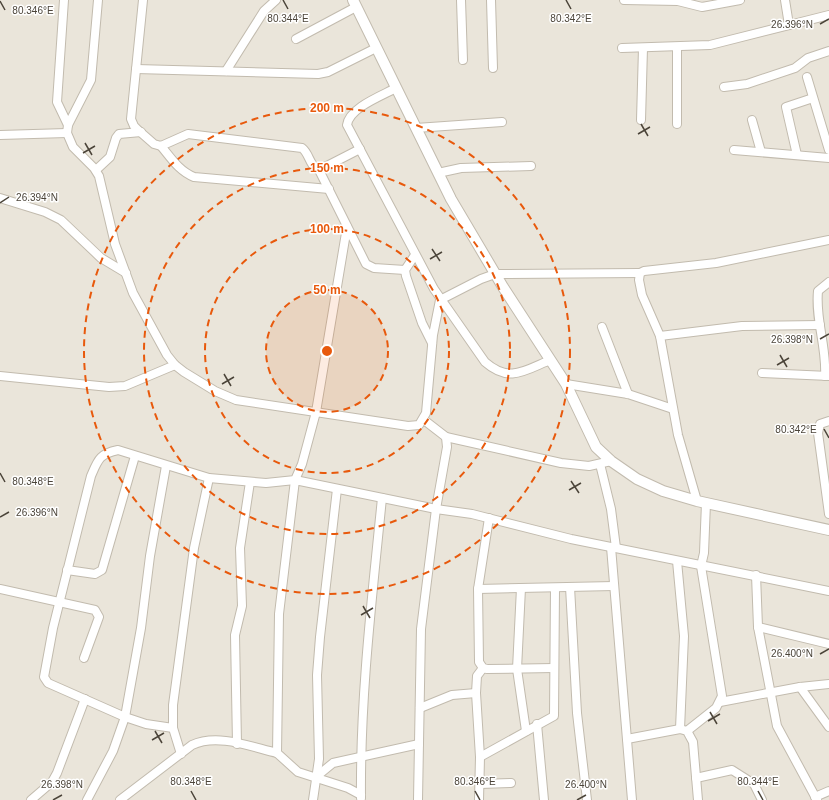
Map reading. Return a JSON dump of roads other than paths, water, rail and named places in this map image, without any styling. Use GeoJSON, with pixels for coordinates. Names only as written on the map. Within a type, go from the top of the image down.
{"type":"FeatureCollection","features":[{"type":"Feature","properties":{"kind":"street"},"geometry":{"type":"LineString","coordinates":[[64,0],[57,102],[73,147],[96,170],[99,176],[115,244],[133,293],[167,355],[175,365],[215,391],[236,400],[408,426],[419,425],[424,420],[426,413],[432,343],[440,300]]}},
{"type":"Feature","properties":{"kind":"street"},"geometry":{"type":"LineString","coordinates":[[67,129],[91,80],[98,0]]}},
{"type":"Feature","properties":{"kind":"street"},"geometry":{"type":"LineString","coordinates":[[143,0],[132,119],[134,126],[154,144],[161,146],[186,173],[194,176],[329,189]]}},
{"type":"Feature","properties":{"kind":"street"},"geometry":{"type":"LineString","coordinates":[[226,71],[264,11],[276,0]]}},
{"type":"Feature","properties":{"kind":"street"},"geometry":{"type":"LineString","coordinates":[[461,0],[463,60]]}},
{"type":"Feature","properties":{"kind":"street"},"geometry":{"type":"LineString","coordinates":[[491,0],[493,68]]}},
{"type":"Feature","properties":{"kind":"street"},"geometry":{"type":"LineString","coordinates":[[624,0],[678,1],[702,7],[740,0]]}},
{"type":"Feature","properties":{"kind":"street"},"geometry":{"type":"LineString","coordinates":[[785,0],[790,25]]}},
{"type":"Feature","properties":{"kind":"street"},"geometry":{"type":"LineString","coordinates":[[296,39],[354,4],[468,230],[566,384],[593,442],[611,461],[637,479],[663,491],[701,502],[829,530]]}},
{"type":"Feature","properties":{"kind":"street"},"geometry":{"type":"LineString","coordinates":[[622,48],[710,45],[829,15]]}},
{"type":"Feature","properties":{"kind":"street"},"geometry":{"type":"LineString","coordinates":[[677,47],[677,124]]}},
{"type":"Feature","properties":{"kind":"street"},"geometry":{"type":"LineString","coordinates":[[136,69],[318,74],[328,72],[376,48]]}},
{"type":"Feature","properties":{"kind":"street"},"geometry":{"type":"LineString","coordinates":[[641,120],[643,48]]}},
{"type":"Feature","properties":{"kind":"street"},"geometry":{"type":"LineString","coordinates":[[724,87],[747,84],[796,68],[808,58],[829,50]]}},
{"type":"Feature","properties":{"kind":"street"},"geometry":{"type":"LineString","coordinates":[[807,77],[829,150]]}},
{"type":"Feature","properties":{"kind":"street"},"geometry":{"type":"LineString","coordinates":[[396,88],[353,112],[348,118],[347,125],[414,255],[440,300],[485,362],[493,369],[505,374],[517,374],[550,360]]}},
{"type":"Feature","properties":{"kind":"street"},"geometry":{"type":"LineString","coordinates":[[797,155],[786,107],[813,98]]}},
{"type":"Feature","properties":{"kind":"street"},"geometry":{"type":"LineString","coordinates":[[752,120],[761,152]]}},
{"type":"Feature","properties":{"kind":"street"},"geometry":{"type":"LineString","coordinates":[[416,128],[502,122]]}},
{"type":"Feature","properties":{"kind":"street"},"geometry":{"type":"LineString","coordinates":[[0,135],[67,129]]}},
{"type":"Feature","properties":{"kind":"street"},"geometry":{"type":"LineString","coordinates":[[96,170],[110,157],[116,138],[119,134],[141,132]]}},
{"type":"Feature","properties":{"kind":"street"},"geometry":{"type":"LineString","coordinates":[[161,146],[188,134],[302,148],[306,151],[312,165],[319,170],[366,264],[374,268],[405,270]]}},
{"type":"Feature","properties":{"kind":"street"},"geometry":{"type":"LineString","coordinates":[[319,170],[360,149]]}},
{"type":"Feature","properties":{"kind":"street"},"geometry":{"type":"LineString","coordinates":[[734,150],[829,158]]}},
{"type":"Feature","properties":{"kind":"street"},"geometry":{"type":"LineString","coordinates":[[438,173],[461,168],[531,166]]}},
{"type":"Feature","properties":{"kind":"street"},"geometry":{"type":"LineString","coordinates":[[0,198],[45,212],[61,220],[101,258],[126,274]]}},
{"type":"Feature","properties":{"kind":"street"},"geometry":{"type":"LineString","coordinates":[[277,753],[280,614],[295,480],[302,464],[316,412],[348,227]]}},
{"type":"Feature","properties":{"kind":"street"},"geometry":{"type":"LineString","coordinates":[[440,300],[481,279],[495,274],[640,272],[716,263],[829,240]]}},
{"type":"Feature","properties":{"kind":"street"},"geometry":{"type":"LineString","coordinates":[[414,255],[405,270],[422,323],[432,343]]}},
{"type":"Feature","properties":{"kind":"street"},"geometry":{"type":"LineString","coordinates":[[627,739],[684,730],[716,708],[722,696],[701,566],[704,554],[701,502],[678,435],[660,336],[642,295],[639,280],[640,272]]}},
{"type":"Feature","properties":{"kind":"street"},"geometry":{"type":"LineString","coordinates":[[762,373],[827,376],[820,325],[818,291],[829,282]]}},
{"type":"Feature","properties":{"kind":"street"},"geometry":{"type":"LineString","coordinates":[[660,336],[742,326],[820,325]]}},
{"type":"Feature","properties":{"kind":"street"},"geometry":{"type":"LineString","coordinates":[[602,327],[628,394]]}},
{"type":"Feature","properties":{"kind":"street"},"geometry":{"type":"LineString","coordinates":[[0,376],[109,387],[125,386],[175,365]]}},
{"type":"Feature","properties":{"kind":"street"},"geometry":{"type":"LineString","coordinates":[[566,384],[628,394],[673,408]]}},
{"type":"Feature","properties":{"kind":"street"},"geometry":{"type":"LineString","coordinates":[[424,420],[446,437],[560,463],[589,466],[611,461]]}},
{"type":"Feature","properties":{"kind":"street"},"geometry":{"type":"LineString","coordinates":[[829,421],[820,424],[818,433],[829,514]]}},
{"type":"Feature","properties":{"kind":"street"},"geometry":{"type":"LineString","coordinates":[[418,800],[421,629],[436,509],[447,447],[446,437]]}},
{"type":"Feature","properties":{"kind":"street"},"geometry":{"type":"LineString","coordinates":[[173,728],[146,724],[125,717],[48,683],[44,677],[59,602],[91,476],[98,458],[108,452],[118,450],[209,478],[266,483],[295,480],[436,509],[472,514],[614,548],[829,590]]}},
{"type":"Feature","properties":{"kind":"street"},"geometry":{"type":"LineString","coordinates":[[68,570],[95,574],[102,570],[136,456]]}},
{"type":"Feature","properties":{"kind":"street"},"geometry":{"type":"LineString","coordinates":[[600,464],[610,509],[614,548],[614,586],[632,800]]}},
{"type":"Feature","properties":{"kind":"street"},"geometry":{"type":"LineString","coordinates":[[87,800],[112,751],[125,717],[141,628],[150,556],[166,466]]}},
{"type":"Feature","properties":{"kind":"street"},"geometry":{"type":"LineString","coordinates":[[181,754],[173,728],[173,705],[194,548],[209,478]]}},
{"type":"Feature","properties":{"kind":"street"},"geometry":{"type":"LineString","coordinates":[[237,744],[235,635],[242,606],[240,548],[250,482]]}},
{"type":"Feature","properties":{"kind":"street"},"geometry":{"type":"LineString","coordinates":[[313,800],[319,759],[317,675],[337,489]]}},
{"type":"Feature","properties":{"kind":"street"},"geometry":{"type":"LineString","coordinates":[[361,798],[361,756],[368,639],[382,498]]}},
{"type":"Feature","properties":{"kind":"street"},"geometry":{"type":"LineString","coordinates":[[483,668],[480,662],[478,589],[489,518]]}},
{"type":"Feature","properties":{"kind":"street"},"geometry":{"type":"LineString","coordinates":[[677,560],[684,636],[684,730],[693,742],[698,800]]}},
{"type":"Feature","properties":{"kind":"street"},"geometry":{"type":"LineString","coordinates":[[756,575],[758,628],[777,726],[816,798],[829,791]]}},
{"type":"Feature","properties":{"kind":"street"},"geometry":{"type":"LineString","coordinates":[[478,589],[614,586]]}},
{"type":"Feature","properties":{"kind":"street"},"geometry":{"type":"LineString","coordinates":[[570,587],[577,713],[587,800]]}},
{"type":"Feature","properties":{"kind":"street"},"geometry":{"type":"LineString","coordinates":[[521,588],[517,669],[526,731]]}},
{"type":"Feature","properties":{"kind":"street"},"geometry":{"type":"LineString","coordinates":[[480,757],[537,724],[554,716],[555,588]]}},
{"type":"Feature","properties":{"kind":"street"},"geometry":{"type":"LineString","coordinates":[[0,589],[95,610],[98,613],[98,617],[84,658]]}},
{"type":"Feature","properties":{"kind":"street"},"geometry":{"type":"LineString","coordinates":[[758,628],[829,644]]}},
{"type":"Feature","properties":{"kind":"street"},"geometry":{"type":"LineString","coordinates":[[483,668],[554,668]]}},
{"type":"Feature","properties":{"kind":"street"},"geometry":{"type":"LineString","coordinates":[[479,800],[480,757],[476,693],[477,676],[483,668]]}},
{"type":"Feature","properties":{"kind":"street"},"geometry":{"type":"LineString","coordinates":[[720,702],[800,687],[829,684]]}},
{"type":"Feature","properties":{"kind":"street"},"geometry":{"type":"LineString","coordinates":[[800,687],[829,727]]}},
{"type":"Feature","properties":{"kind":"street"},"geometry":{"type":"LineString","coordinates":[[420,708],[452,695],[476,693]]}},
{"type":"Feature","properties":{"kind":"street"},"geometry":{"type":"LineString","coordinates":[[31,800],[52,782],[57,773],[85,699]]}},
{"type":"Feature","properties":{"kind":"street"},"geometry":{"type":"LineString","coordinates":[[537,724],[544,800]]}},
{"type":"Feature","properties":{"kind":"street"},"geometry":{"type":"LineString","coordinates":[[120,800],[199,742],[216,740],[277,753],[298,772],[348,788],[361,798]]}},
{"type":"Feature","properties":{"kind":"street"},"geometry":{"type":"LineString","coordinates":[[316,777],[332,763],[419,744]]}},
{"type":"Feature","properties":{"kind":"street"},"geometry":{"type":"LineString","coordinates":[[696,778],[732,770],[754,784],[762,800]]}},
{"type":"Feature","properties":{"kind":"street"},"geometry":{"type":"LineString","coordinates":[[480,784],[511,783]]}}]}
